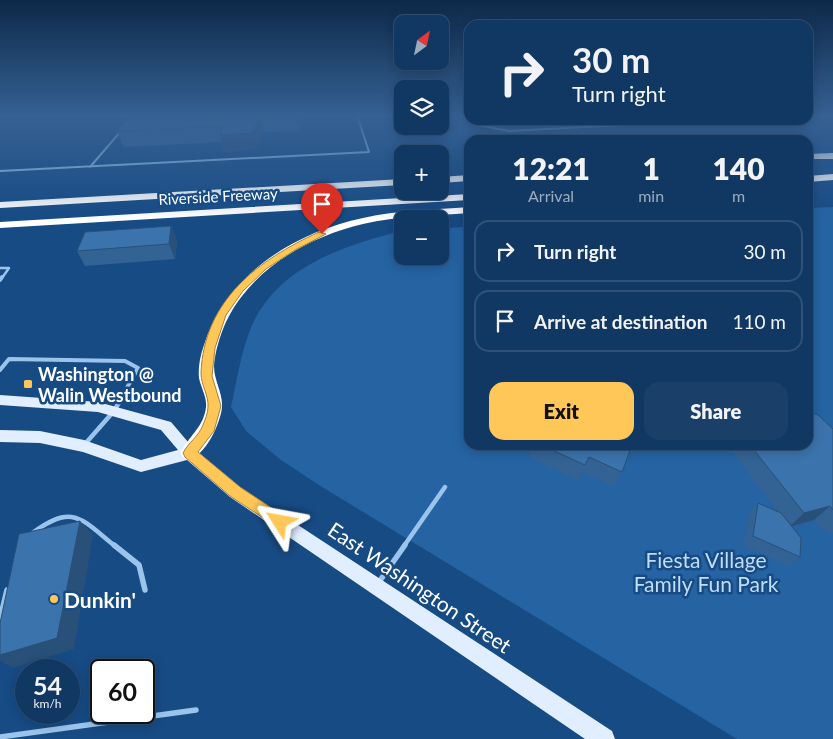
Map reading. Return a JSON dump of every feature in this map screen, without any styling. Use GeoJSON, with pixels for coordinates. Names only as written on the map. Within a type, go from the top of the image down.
{"type":"FeatureCollection","features":[{"type":"Feature","properties":{"kind":"highway"},"geometry":{"type":"LineString","coordinates":[[813,157],[833,156]]}},
{"type":"Feature","properties":{"kind":"highway"},"geometry":{"type":"LineString","coordinates":[[813,179],[833,177]]}},
{"type":"Feature","properties":{"kind":"highway"},"geometry":{"type":"LineString","coordinates":[[449,179],[464,178]]}},
{"type":"Feature","properties":{"kind":"highway","name":"Riverside Freeway"},"geometry":{"type":"LineString","coordinates":[[0,205],[394,182]]}},
{"type":"Feature","properties":{"kind":"highway","name":"Riverside Freeway"},"geometry":{"type":"LineString","coordinates":[[0,225],[464,197]]}},
{"type":"Feature","properties":{"kind":"highway"},"geometry":{"type":"LineString","coordinates":[[189,453],[208,431],[215,406],[207,376],[210,348],[221,315],[240,289],[263,267],[292,248],[322,234],[362,222],[464,210]]}},
{"type":"Feature","properties":{"kind":"main road","name":"East Washington Street"},"geometry":{"type":"LineString","coordinates":[[0,400],[98,407],[166,426],[189,453],[235,492],[604,739]]}},
{"type":"Feature","properties":{"kind":"main road"},"geometry":{"type":"LineString","coordinates":[[0,436],[40,438],[84,446],[141,466],[189,453]]}},
{"type":"Feature","properties":{"kind":"lane"},"geometry":{"type":"LineString","coordinates":[[90,167],[105,149]]}},
{"type":"Feature","properties":{"kind":"lane"},"geometry":{"type":"LineString","coordinates":[[0,171],[369,152],[368,149]]}},
{"type":"Feature","properties":{"kind":"lane"},"geometry":{"type":"LineString","coordinates":[[0,268],[9,268],[0,280]]}},
{"type":"Feature","properties":{"kind":"lane"},"geometry":{"type":"LineString","coordinates":[[0,370],[9,359],[125,361],[138,368],[114,411],[84,446]]}},
{"type":"Feature","properties":{"kind":"lane"},"geometry":{"type":"LineString","coordinates":[[376,586],[445,487]]}},
{"type":"Feature","properties":{"kind":"lane"},"geometry":{"type":"LineString","coordinates":[[28,538],[47,522],[62,517],[79,517],[139,565],[145,590]]}},
{"type":"Feature","properties":{"kind":"lane"},"geometry":{"type":"LineString","coordinates":[[0,619],[9,583]]}},
{"type":"Feature","properties":{"kind":"lane"},"geometry":{"type":"LineString","coordinates":[[0,737],[196,710]]}},
{"type":"Feature","properties":{"kind":"green space","name":"Fiesta Village Family Fun Park"},"geometry":{"type":"Polygon","coordinates":[[[833,207],[833,739],[737,739],[322,487],[281,460],[246,431],[231,407],[242,355],[252,325],[264,305],[279,287],[296,273],[337,251],[394,233],[394,265],[449,265],[449,228],[464,227],[464,450],[813,450],[813,208],[833,207]]]}},
{"type":"Feature","properties":{"kind":"building"},"geometry":{"type":"Polygon","coordinates":[[[171,226],[169,244],[77,251],[85,232],[171,226]]]}},
{"type":"Feature","properties":{"kind":"building"},"geometry":{"type":"Polygon","coordinates":[[[813,413],[818,415],[833,429],[833,510],[830,506],[804,513],[754,450],[813,450],[813,413]]]}},
{"type":"Feature","properties":{"kind":"building"},"geometry":{"type":"Polygon","coordinates":[[[552,450],[630,450],[622,472],[589,457],[585,465],[552,450]]]}},
{"type":"Feature","properties":{"kind":"building"},"geometry":{"type":"Polygon","coordinates":[[[758,503],[781,513],[801,538],[800,557],[753,536],[758,503]]]}},
{"type":"Feature","properties":{"kind":"building"},"geometry":{"type":"Polygon","coordinates":[[[80,521],[57,638],[0,655],[0,623],[19,534],[80,521]]]}},
{"type":"Feature","properties":{"kind":"place","name":"Washington @ Walin Westbound"},"geometry":{"type":"Point","coordinates":[28,384]}},
{"type":"Feature","properties":{"kind":"place","name":"Dunkin'"},"geometry":{"type":"Point","coordinates":[54,599]}},
{"type":"Feature","properties":{"kind":"route"},"geometry":{"type":"LineString","coordinates":[[280,522],[235,492],[189,453],[208,431],[215,406],[207,376],[210,348],[221,315],[240,289],[263,267],[292,248],[322,234]]}}]}
